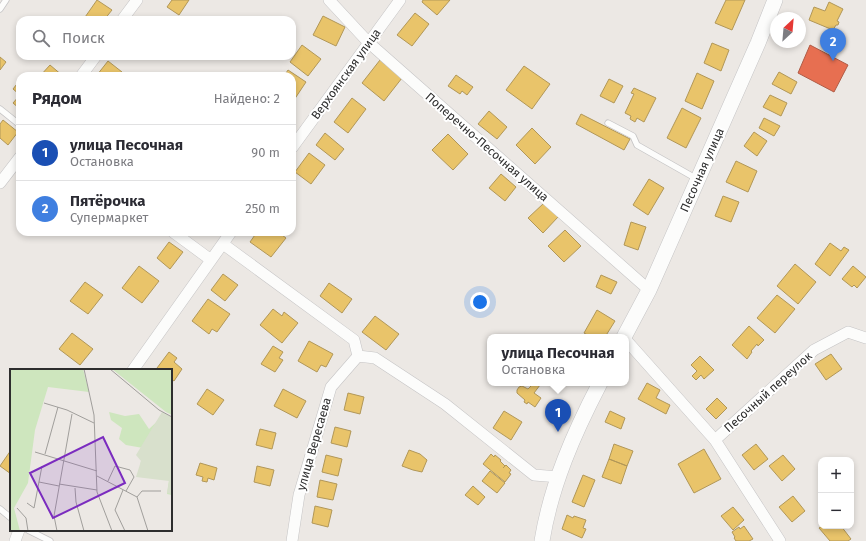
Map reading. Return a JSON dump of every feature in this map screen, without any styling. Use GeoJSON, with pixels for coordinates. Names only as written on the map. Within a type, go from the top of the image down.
{"type":"FeatureCollection","features":[{"type":"Feature","properties":{"kind":"main road","name":"Песочная улица"},"geometry":{"type":"LineString","coordinates":[[626,334],[649,290],[758,43],[775,0]]}},
{"type":"Feature","properties":{"kind":"main road"},"geometry":{"type":"LineString","coordinates":[[542,541],[558,477],[581,420],[598,386]]}},
{"type":"Feature","properties":{"kind":"street"},"geometry":{"type":"LineString","coordinates":[[125,16],[137,0]]}},
{"type":"Feature","properties":{"kind":"street","name":"Поперечно-Песочная улица"},"geometry":{"type":"LineString","coordinates":[[329,0],[368,42],[649,290]]}},
{"type":"Feature","properties":{"kind":"street","name":"Верхоянская улица"},"geometry":{"type":"LineString","coordinates":[[296,142],[400,0]]}},
{"type":"Feature","properties":{"kind":"street"},"geometry":{"type":"LineString","coordinates":[[84,72],[93,60]]}},
{"type":"Feature","properties":{"kind":"street"},"geometry":{"type":"LineString","coordinates":[[0,183],[16,162]]}},
{"type":"Feature","properties":{"kind":"street"},"geometry":{"type":"LineString","coordinates":[[179,236],[212,260]]}},
{"type":"Feature","properties":{"kind":"street"},"geometry":{"type":"LineString","coordinates":[[134,369],[229,236]]}},
{"type":"Feature","properties":{"kind":"street"},"geometry":{"type":"LineString","coordinates":[[223,244],[354,340],[358,356],[375,358],[445,404],[534,475],[558,477]]}},
{"type":"Feature","properties":{"kind":"street","name":"Песочный переулок"},"geometry":{"type":"LineString","coordinates":[[715,440],[814,350],[848,332],[866,338]]}},
{"type":"Feature","properties":{"kind":"street"},"geometry":{"type":"LineString","coordinates":[[629,343],[715,440],[780,541]]}},
{"type":"Feature","properties":{"kind":"street","name":"улица Вересаева"},"geometry":{"type":"LineString","coordinates":[[292,541],[299,495],[331,387],[358,356]]}},
{"type":"Feature","properties":{"kind":"street"},"geometry":{"type":"LineString","coordinates":[[15,541],[19,531]]}},
{"type":"Feature","properties":{"kind":"lane"},"geometry":{"type":"LineString","coordinates":[[0,9],[6,0]]}},
{"type":"Feature","properties":{"kind":"lane"},"geometry":{"type":"LineString","coordinates":[[0,109],[16,122]]}},
{"type":"Feature","properties":{"kind":"lane"},"geometry":{"type":"LineString","coordinates":[[608,123],[633,136],[637,145],[698,179]]}},
{"type":"Feature","properties":{"kind":"lane"},"geometry":{"type":"LineString","coordinates":[[0,509],[10,517]]}},
{"type":"Feature","properties":{"kind":"lane"},"geometry":{"type":"LineString","coordinates":[[30,531],[50,541]]}},
{"type":"Feature","properties":{"kind":"building: Жильё"},"geometry":{"type":"Polygon","coordinates":[[[97,0],[112,10],[107,16],[86,16],[97,0]]]}},
{"type":"Feature","properties":{"kind":"building: Жильё"},"geometry":{"type":"Polygon","coordinates":[[[172,0],[189,0],[179,15],[167,7],[172,0]]]}},
{"type":"Feature","properties":{"kind":"building: Жильё"},"geometry":{"type":"Polygon","coordinates":[[[423,0],[450,0],[437,15],[422,2],[423,0]]]}},
{"type":"Feature","properties":{"kind":"building: Жильё"},"geometry":{"type":"Polygon","coordinates":[[[726,0],[745,0],[732,30],[715,23],[726,0]]]}},
{"type":"Feature","properties":{"kind":"building: Жильё"},"geometry":{"type":"Polygon","coordinates":[[[829,2],[843,9],[837,21],[839,22],[838,25],[836,25],[833,30],[809,20],[814,7],[825,11],[829,2]]]}},
{"type":"Feature","properties":{"kind":"building: Жильё"},"geometry":{"type":"Polygon","coordinates":[[[415,13],[429,24],[412,46],[397,35],[415,13]]]}},
{"type":"Feature","properties":{"kind":"building: Жильё"},"geometry":{"type":"Polygon","coordinates":[[[323,16],[345,27],[336,46],[313,35],[323,16]]]}},
{"type":"Feature","properties":{"kind":"building: Жильё"},"geometry":{"type":"Polygon","coordinates":[[[712,43],[729,50],[721,71],[704,63],[712,43]]]}},
{"type":"Feature","properties":{"kind":"building: Жильё"},"geometry":{"type":"Polygon","coordinates":[[[302,45],[321,59],[308,76],[290,62],[291,60],[296,60],[296,54],[302,45]]]}},
{"type":"Feature","properties":{"kind":"building: Жильё"},"geometry":{"type":"Polygon","coordinates":[[[0,57],[6,62],[0,70],[0,57]]]}},
{"type":"Feature","properties":{"kind":"building: Жильё"},"geometry":{"type":"Polygon","coordinates":[[[380,60],[402,78],[384,101],[362,83],[380,60]]]}},
{"type":"Feature","properties":{"kind":"building: Жильё"},"geometry":{"type":"Polygon","coordinates":[[[108,61],[122,72],[99,72],[108,61]]]}},
{"type":"Feature","properties":{"kind":"building: Жильё"},"geometry":{"type":"Polygon","coordinates":[[[50,65],[58,72],[44,72],[50,65]]]}},
{"type":"Feature","properties":{"kind":"building: Жильё"},"geometry":{"type":"Polygon","coordinates":[[[524,66],[550,84],[532,109],[506,90],[524,66]]]}},
{"type":"Feature","properties":{"kind":"building: Жильё"},"geometry":{"type":"Polygon","coordinates":[[[779,72],[797,82],[791,94],[772,84],[779,72]]]}},
{"type":"Feature","properties":{"kind":"building: Жильё"},"geometry":{"type":"Polygon","coordinates":[[[697,73],[714,81],[702,109],[685,101],[697,73]]]}},
{"type":"Feature","properties":{"kind":"building: Жильё"},"geometry":{"type":"Polygon","coordinates":[[[296,75],[306,82],[296,97],[296,75]]]}},
{"type":"Feature","properties":{"kind":"building: Жильё"},"geometry":{"type":"Polygon","coordinates":[[[456,75],[473,87],[467,95],[462,91],[460,94],[448,86],[456,75]]]}},
{"type":"Feature","properties":{"kind":"building: Жильё"},"geometry":{"type":"Polygon","coordinates":[[[609,79],[623,86],[614,103],[600,96],[609,79]]]}},
{"type":"Feature","properties":{"kind":"building: Жильё"},"geometry":{"type":"Polygon","coordinates":[[[634,88],[656,98],[644,122],[637,118],[635,122],[630,119],[631,116],[625,113],[634,94],[631,93],[634,88]]]}},
{"type":"Feature","properties":{"kind":"building: Жильё"},"geometry":{"type":"Polygon","coordinates":[[[770,95],[787,103],[781,116],[763,107],[770,95]]]}},
{"type":"Feature","properties":{"kind":"building: Жильё"},"geometry":{"type":"Polygon","coordinates":[[[352,98],[366,109],[348,133],[334,122],[352,98]]]}},
{"type":"Feature","properties":{"kind":"building: Жильё"},"geometry":{"type":"Polygon","coordinates":[[[682,108],[701,118],[686,148],[667,138],[682,108]]]}},
{"type":"Feature","properties":{"kind":"building: Жильё"},"geometry":{"type":"Polygon","coordinates":[[[489,111],[507,127],[497,139],[478,124],[489,111]]]}},
{"type":"Feature","properties":{"kind":"building: Жильё"},"geometry":{"type":"Polygon","coordinates":[[[581,114],[630,139],[624,150],[576,124],[581,114]]]}},
{"type":"Feature","properties":{"kind":"building: Жильё"},"geometry":{"type":"Polygon","coordinates":[[[764,118],[780,126],[774,136],[759,128],[764,118]]]}},
{"type":"Feature","properties":{"kind":"building: Жильё"},"geometry":{"type":"Polygon","coordinates":[[[3,120],[16,130],[16,135],[8,145],[0,138],[0,124],[3,120]]]}},
{"type":"Feature","properties":{"kind":"building: Жильё"},"geometry":{"type":"Polygon","coordinates":[[[532,128],[551,147],[535,164],[516,145],[532,128]]]}},
{"type":"Feature","properties":{"kind":"building: Жильё"},"geometry":{"type":"Polygon","coordinates":[[[754,132],[767,141],[757,156],[744,146],[754,132]]]}},
{"type":"Feature","properties":{"kind":"building: Жильё"},"geometry":{"type":"Polygon","coordinates":[[[325,133],[344,149],[335,160],[316,145],[325,133]]]}},
{"type":"Feature","properties":{"kind":"building: Жильё"},"geometry":{"type":"Polygon","coordinates":[[[448,134],[468,154],[453,170],[432,150],[448,134]]]}},
{"type":"Feature","properties":{"kind":"building: Жильё"},"geometry":{"type":"Polygon","coordinates":[[[309,153],[325,165],[311,184],[296,173],[309,153]]]}},
{"type":"Feature","properties":{"kind":"building: Жильё"},"geometry":{"type":"Polygon","coordinates":[[[736,161],[757,171],[748,192],[726,182],[736,161]]]}},
{"type":"Feature","properties":{"kind":"building: Жильё"},"geometry":{"type":"Polygon","coordinates":[[[501,174],[516,187],[505,201],[489,188],[501,174]]]}},
{"type":"Feature","properties":{"kind":"building: Жильё"},"geometry":{"type":"Polygon","coordinates":[[[649,179],[664,188],[648,215],[633,205],[649,179]]]}},
{"type":"Feature","properties":{"kind":"building: Жильё"},"geometry":{"type":"Polygon","coordinates":[[[723,196],[739,202],[731,222],[715,216],[723,196]]]}},
{"type":"Feature","properties":{"kind":"building: Жильё"},"geometry":{"type":"Polygon","coordinates":[[[544,203],[558,217],[543,233],[528,218],[544,203]]]}},
{"type":"Feature","properties":{"kind":"building: Жильё"},"geometry":{"type":"Polygon","coordinates":[[[631,222],[646,227],[638,250],[624,245],[631,222]]]}},
{"type":"Feature","properties":{"kind":"building: Жильё"},"geometry":{"type":"Polygon","coordinates":[[[565,230],[581,246],[564,262],[548,246],[565,230]]]}},
{"type":"Feature","properties":{"kind":"building: Жильё"},"geometry":{"type":"Polygon","coordinates":[[[254,236],[283,236],[286,238],[271,257],[250,242],[254,236]]]}},
{"type":"Feature","properties":{"kind":"building: Жильё"},"geometry":{"type":"Polygon","coordinates":[[[169,242],[183,252],[170,269],[157,258],[169,242]]]}},
{"type":"Feature","properties":{"kind":"building: Жильё"},"geometry":{"type":"Polygon","coordinates":[[[830,243],[841,251],[844,247],[849,250],[830,276],[815,264],[830,243]]]}},
{"type":"Feature","properties":{"kind":"building: Жильё"},"geometry":{"type":"Polygon","coordinates":[[[795,264],[816,282],[798,304],[777,286],[795,264]]]}},
{"type":"Feature","properties":{"kind":"building: Жильё"},"geometry":{"type":"Polygon","coordinates":[[[139,266],[159,281],[142,303],[122,288],[139,266]]]}},
{"type":"Feature","properties":{"kind":"building: Жильё"},"geometry":{"type":"Polygon","coordinates":[[[853,266],[866,277],[857,288],[854,285],[852,287],[842,279],[853,266]]]}},
{"type":"Feature","properties":{"kind":"building: Жильё"},"geometry":{"type":"Polygon","coordinates":[[[223,274],[238,285],[225,301],[211,290],[223,274]]]}},
{"type":"Feature","properties":{"kind":"building: Жильё"},"geometry":{"type":"Polygon","coordinates":[[[601,275],[617,282],[611,294],[596,287],[601,275]]]}},
{"type":"Feature","properties":{"kind":"building: Жильё"},"geometry":{"type":"Polygon","coordinates":[[[85,282],[103,295],[88,314],[70,301],[85,282]]]}},
{"type":"Feature","properties":{"kind":"building: Жильё"},"geometry":{"type":"Polygon","coordinates":[[[329,283],[352,299],[342,313],[320,296],[329,283]]]}},
{"type":"Feature","properties":{"kind":"building: Жильё"},"geometry":{"type":"Polygon","coordinates":[[[777,295],[795,309],[775,333],[757,318],[777,295]]]}},
{"type":"Feature","properties":{"kind":"building: Жильё"},"geometry":{"type":"Polygon","coordinates":[[[208,299],[230,314],[217,332],[212,329],[209,334],[192,321],[208,299]]]}},
{"type":"Feature","properties":{"kind":"building: Жильё"},"geometry":{"type":"Polygon","coordinates":[[[273,309],[282,316],[284,312],[298,323],[282,343],[260,325],[273,309]]]}},
{"type":"Feature","properties":{"kind":"building: Жильё"},"geometry":{"type":"Polygon","coordinates":[[[597,310],[615,321],[607,334],[584,333],[597,310]]]}},
{"type":"Feature","properties":{"kind":"building: Жильё"},"geometry":{"type":"Polygon","coordinates":[[[375,316],[399,334],[386,350],[362,332],[375,316]]]}},
{"type":"Feature","properties":{"kind":"building: Жильё"},"geometry":{"type":"Polygon","coordinates":[[[749,326],[764,340],[758,346],[757,344],[747,359],[732,345],[749,326]]]}},
{"type":"Feature","properties":{"kind":"building: Жильё"},"geometry":{"type":"Polygon","coordinates":[[[72,333],[93,349],[80,365],[59,349],[72,333]]]}},
{"type":"Feature","properties":{"kind":"building: Жильё"},"geometry":{"type":"Polygon","coordinates":[[[309,341],[333,354],[326,367],[321,365],[317,372],[298,361],[309,341]]]}},
{"type":"Feature","properties":{"kind":"building: Жильё"},"geometry":{"type":"Polygon","coordinates":[[[273,346],[283,352],[279,358],[283,360],[275,372],[261,364],[273,346]]]}},
{"type":"Feature","properties":{"kind":"building: Жильё"},"geometry":{"type":"Polygon","coordinates":[[[169,352],[177,358],[174,362],[182,369],[174,381],[172,380],[172,369],[157,368],[169,352]]]}},
{"type":"Feature","properties":{"kind":"building: Жильё"},"geometry":{"type":"Polygon","coordinates":[[[831,354],[842,369],[826,380],[815,364],[831,354]]]}},
{"type":"Feature","properties":{"kind":"building: Жильё"},"geometry":{"type":"Polygon","coordinates":[[[700,356],[714,370],[704,379],[701,375],[696,380],[692,376],[697,371],[691,365],[700,356]]]}},
{"type":"Feature","properties":{"kind":"building: Жильё"},"geometry":{"type":"Polygon","coordinates":[[[647,383],[660,390],[656,398],[670,405],[666,414],[638,399],[647,383]]]}},
{"type":"Feature","properties":{"kind":"building: Жильё"},"geometry":{"type":"Polygon","coordinates":[[[522,386],[528,389],[531,386],[539,386],[534,393],[541,398],[535,407],[528,402],[527,404],[524,402],[525,400],[517,393],[519,387],[522,386]]]}},
{"type":"Feature","properties":{"kind":"building: Жильё"},"geometry":{"type":"Polygon","coordinates":[[[207,389],[224,400],[213,415],[197,404],[207,389]]]}},
{"type":"Feature","properties":{"kind":"building: Жильё"},"geometry":{"type":"Polygon","coordinates":[[[283,389],[306,401],[297,418],[274,406],[283,389]]]}},
{"type":"Feature","properties":{"kind":"building: Жильё"},"geometry":{"type":"Polygon","coordinates":[[[348,393],[364,397],[360,414],[344,410],[348,393]]]}},
{"type":"Feature","properties":{"kind":"building: Жильё"},"geometry":{"type":"Polygon","coordinates":[[[717,398],[727,408],[716,419],[706,409],[717,398]]]}},
{"type":"Feature","properties":{"kind":"building: Жильё"},"geometry":{"type":"Polygon","coordinates":[[[504,411],[522,422],[511,440],[493,428],[504,411]]]}},
{"type":"Feature","properties":{"kind":"building: Жильё"},"geometry":{"type":"Polygon","coordinates":[[[610,411],[625,418],[621,429],[605,422],[610,411]]]}},
{"type":"Feature","properties":{"kind":"building: Жильё"},"geometry":{"type":"Polygon","coordinates":[[[335,427],[351,431],[347,447],[331,443],[335,427]]]}},
{"type":"Feature","properties":{"kind":"building: Жильё"},"geometry":{"type":"Polygon","coordinates":[[[260,429],[276,433],[272,449],[256,445],[260,429]]]}},
{"type":"Feature","properties":{"kind":"building: Жильё"},"geometry":{"type":"Polygon","coordinates":[[[614,444],[633,451],[627,466],[609,459],[614,444]]]}},
{"type":"Feature","properties":{"kind":"building: Жильё"},"geometry":{"type":"Polygon","coordinates":[[[756,444],[768,459],[754,470],[742,455],[756,444]]]}},
{"type":"Feature","properties":{"kind":"building: Жильё"},"geometry":{"type":"Polygon","coordinates":[[[704,449],[721,479],[694,493],[678,464],[704,449]]]}},
{"type":"Feature","properties":{"kind":"building: Жильё"},"geometry":{"type":"Polygon","coordinates":[[[409,450],[420,454],[427,460],[422,472],[402,466],[409,450]]]}},
{"type":"Feature","properties":{"kind":"building: Жильё"},"geometry":{"type":"Polygon","coordinates":[[[10,451],[10,473],[0,466],[10,451]]]}},
{"type":"Feature","properties":{"kind":"building: Жильё"},"geometry":{"type":"Polygon","coordinates":[[[491,454],[494,457],[495,455],[511,470],[509,473],[511,474],[505,482],[483,464],[491,454]]]}},
{"type":"Feature","properties":{"kind":"building: Жильё"},"geometry":{"type":"Polygon","coordinates":[[[326,455],[342,459],[338,476],[322,472],[326,455]]]}},
{"type":"Feature","properties":{"kind":"building: Жильё"},"geometry":{"type":"Polygon","coordinates":[[[783,455],[795,469],[782,481],[769,466],[783,455]]]}},
{"type":"Feature","properties":{"kind":"building: Жильё"},"geometry":{"type":"Polygon","coordinates":[[[609,459],[627,466],[621,484],[602,477],[609,459]]]}},
{"type":"Feature","properties":{"kind":"building: Жильё"},"geometry":{"type":"Polygon","coordinates":[[[200,463],[217,468],[214,480],[208,478],[207,482],[202,481],[203,477],[196,475],[200,463]]]}},
{"type":"Feature","properties":{"kind":"building: Жильё"},"geometry":{"type":"Polygon","coordinates":[[[257,466],[274,470],[270,486],[254,482],[257,466]]]}},
{"type":"Feature","properties":{"kind":"building: Жильё"},"geometry":{"type":"Polygon","coordinates":[[[490,471],[505,483],[497,493],[482,481],[490,471]]]}},
{"type":"Feature","properties":{"kind":"building: Жильё"},"geometry":{"type":"Polygon","coordinates":[[[583,475],[595,480],[584,507],[572,502],[583,475]]]}},
{"type":"Feature","properties":{"kind":"building: Жильё"},"geometry":{"type":"Polygon","coordinates":[[[320,480],[337,484],[333,500],[317,497],[320,480]]]}},
{"type":"Feature","properties":{"kind":"building: Жильё"},"geometry":{"type":"Polygon","coordinates":[[[473,486],[485,497],[478,505],[465,495],[473,486]]]}},
{"type":"Feature","properties":{"kind":"building: Жильё"},"geometry":{"type":"Polygon","coordinates":[[[793,496],[805,511],[792,522],[779,507],[793,496]]]}},
{"type":"Feature","properties":{"kind":"building: Жильё"},"geometry":{"type":"Polygon","coordinates":[[[315,506],[332,510],[328,527],[312,523],[315,506]]]}},
{"type":"Feature","properties":{"kind":"building: Жильё"},"geometry":{"type":"Polygon","coordinates":[[[733,507],[744,520],[733,530],[721,516],[733,507]]]}},
{"type":"Feature","properties":{"kind":"building: Жильё"},"geometry":{"type":"Polygon","coordinates":[[[567,515],[573,518],[574,516],[586,520],[583,528],[586,529],[582,538],[562,529],[567,515]]]}},
{"type":"Feature","properties":{"kind":"building: Жильё"},"geometry":{"type":"Polygon","coordinates":[[[744,526],[753,539],[749,541],[736,541],[732,532],[739,527],[740,529],[744,526]]]}},
{"type":"Feature","properties":{"kind":"building: Жильё"},"geometry":{"type":"Polygon","coordinates":[[[820,529],[843,529],[851,539],[848,541],[830,541],[820,529]]]}},
{"type":"Feature","properties":{"kind":"building: Торговля"},"geometry":{"type":"Polygon","coordinates":[[[810,45],[848,65],[834,92],[798,73],[810,45]]]}},
{"type":"Feature","properties":{"kind":"place","name":"Пятёрочка"},"geometry":{"type":"Point","coordinates":[833,61]}},
{"type":"Feature","properties":{"kind":"place","name":"улица Песочная"},"geometry":{"type":"Point","coordinates":[558,432]}}]}
